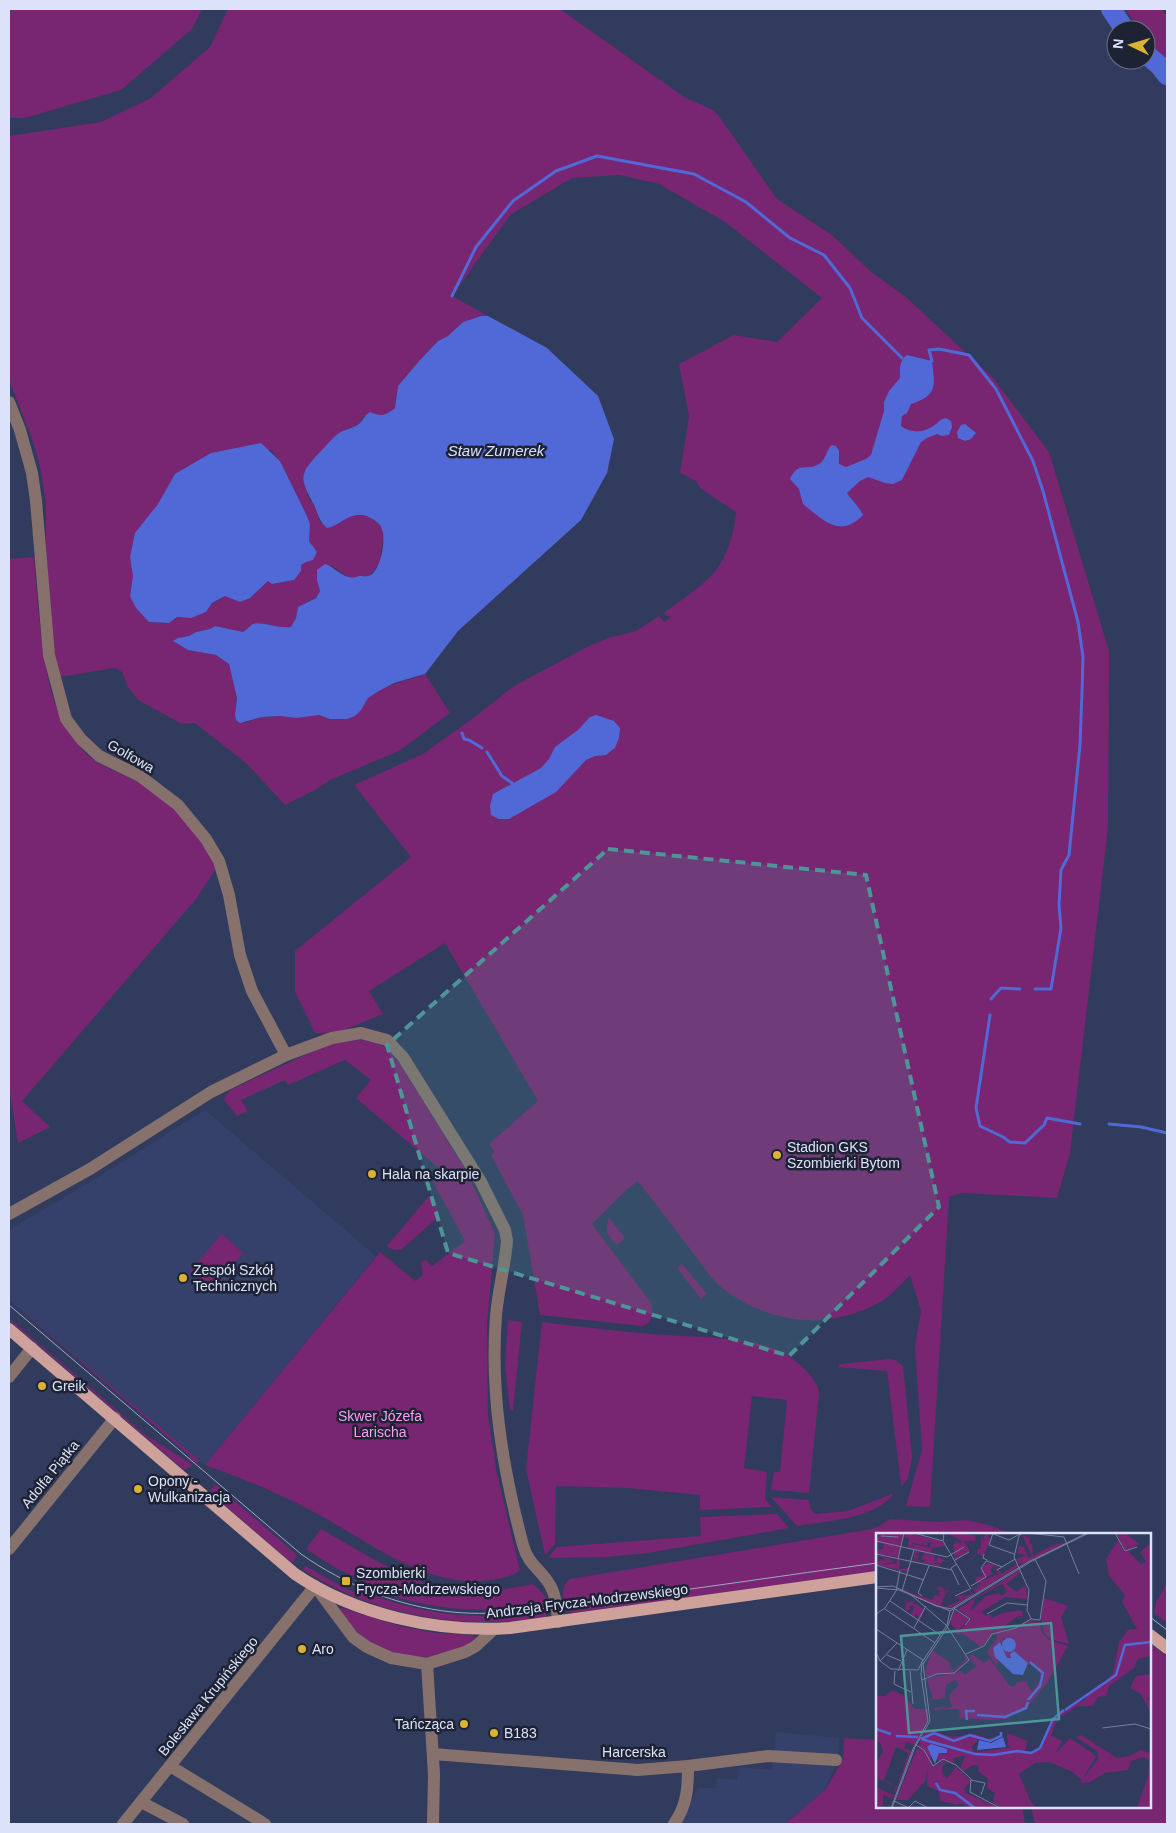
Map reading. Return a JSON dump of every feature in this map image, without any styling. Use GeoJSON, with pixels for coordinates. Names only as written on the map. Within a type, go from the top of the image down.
{"type":"FeatureCollection","features":[{"type":"Feature","properties":{"kind":"main road","name":"Andrzeja Frycza-Modrzewskiego"},"geometry":{"type":"LineString","coordinates":[[9,1329],[295,1574],[315,1586],[363,1607],[409,1620],[447,1627],[494,1629],[558,1622],[876,1578]]}},
{"type":"Feature","properties":{"kind":"main road"},"geometry":{"type":"LineString","coordinates":[[1151,1637],[1167,1648]]}},
{"type":"Feature","properties":{"kind":"street","name":"Golfowa"},"geometry":{"type":"LineString","coordinates":[[9,402],[20,430],[32,473],[49,655],[66,719],[80,739],[99,756],[140,776],[178,805],[206,839],[219,861],[229,896],[240,955],[252,991],[286,1055]]}},
{"type":"Feature","properties":{"kind":"street"},"geometry":{"type":"LineString","coordinates":[[9,1214],[90,1169],[211,1092],[286,1055],[332,1038],[361,1033],[387,1040],[403,1057],[459,1145],[505,1230],[507,1241],[496,1315],[495,1352],[500,1438],[523,1548],[531,1564],[547,1580],[552,1588],[558,1622]]}},
{"type":"Feature","properties":{"kind":"street"},"geometry":{"type":"LineString","coordinates":[[9,1377],[32,1348]]}},
{"type":"Feature","properties":{"kind":"street","name":"Adolfa Piątka"},"geometry":{"type":"LineString","coordinates":[[9,1549],[114,1418]]}},
{"type":"Feature","properties":{"kind":"street"},"geometry":{"type":"LineString","coordinates":[[315,1586],[353,1636],[367,1647],[391,1658],[428,1664],[465,1652],[476,1646],[494,1629]]}},
{"type":"Feature","properties":{"kind":"street","name":"Bolesława Krupińskiego"},"geometry":{"type":"LineString","coordinates":[[123,1824],[315,1586]]}},
{"type":"Feature","properties":{"kind":"street"},"geometry":{"type":"LineString","coordinates":[[428,1664],[433,1754],[433,1824]]}},
{"type":"Feature","properties":{"kind":"street","name":"Harcerska"},"geometry":{"type":"LineString","coordinates":[[433,1754],[638,1770],[768,1756],[836,1760]]}},
{"type":"Feature","properties":{"kind":"street"},"geometry":{"type":"LineString","coordinates":[[170,1766],[265,1824]]}},
{"type":"Feature","properties":{"kind":"street"},"geometry":{"type":"LineString","coordinates":[[674,1824],[685,1806],[688,1792],[688,1766]]}},
{"type":"Feature","properties":{"kind":"street"},"geometry":{"type":"LineString","coordinates":[[141,1802],[183,1824]]}},
{"type":"Feature","properties":{"kind":"highlighted area"},"geometry":{"type":"Polygon","coordinates":[[[608,849],[866,875],[939,1207],[789,1356],[448,1253],[387,1045],[608,849]]]}},
{"type":"Feature","properties":{"kind":"shaded area","name":"Zespół Szkół Technicznych"},"geometry":{"type":"Polygon","coordinates":[[[205,1110],[376,1256],[205,1465],[9,1300],[9,1230],[205,1110]]]}},
{"type":"Feature","properties":{"kind":"shaded area"},"geometry":{"type":"Polygon","coordinates":[[[776,1732],[839,1738],[838,1759],[825,1790],[785,1824],[682,1824],[683,1817],[698,1788],[716,1788],[717,1778],[737,1780],[739,1767],[772,1770],[776,1732]]]}},
{"type":"Feature","properties":{"kind":"green space"},"geometry":{"type":"Polygon","coordinates":[[[9,9],[202,9],[192,29],[121,90],[25,118],[9,118],[9,9]]]}},
{"type":"Feature","properties":{"kind":"green space"},"geometry":{"type":"Polygon","coordinates":[[[228,9],[560,9],[684,97],[711,109],[718,115],[777,199],[833,236],[870,271],[906,297],[993,378],[1049,452],[1109,651],[1108,827],[1070,1153],[1057,1198],[961,1193],[949,1197],[930,1507],[906,1506],[922,1450],[915,1346],[921,1311],[910,1275],[882,1301],[862,1311],[841,1317],[821,1320],[800,1320],[760,1310],[740,1300],[714,1280],[638,1181],[624,1192],[592,1224],[652,1304],[652,1317],[648,1323],[642,1326],[540,1315],[523,1215],[491,1155],[495,1152],[489,1144],[538,1101],[445,943],[369,991],[383,1014],[334,1034],[315,1033],[295,992],[295,951],[411,857],[354,785],[423,754],[514,686],[587,647],[608,638],[636,631],[659,616],[664,622],[671,617],[664,615],[665,612],[700,586],[717,569],[729,546],[736,512],[700,488],[696,481],[680,473],[689,416],[679,364],[734,335],[777,342],[822,298],[725,222],[659,184],[620,175],[572,178],[510,215],[452,296],[488,316],[481,316],[463,322],[448,336],[438,341],[398,386],[395,408],[386,415],[364,416],[359,424],[339,433],[309,464],[307,495],[314,505],[320,522],[333,526],[349,516],[365,515],[377,522],[382,528],[383,538],[380,563],[369,576],[350,578],[332,566],[317,580],[320,591],[316,597],[298,607],[296,618],[291,627],[257,623],[243,632],[215,626],[173,641],[188,650],[216,655],[229,664],[237,698],[235,715],[244,723],[262,717],[280,716],[296,718],[315,714],[324,717],[355,716],[376,692],[425,674],[450,713],[399,751],[330,780],[285,805],[247,764],[195,723],[182,724],[138,700],[128,687],[122,672],[115,668],[59,677],[51,636],[46,545],[46,504],[40,466],[31,436],[9,380],[9,136],[101,122],[151,98],[210,47],[228,9]],[[271,450],[175,474],[160,503],[141,548],[130,596],[149,622],[168,623],[177,617],[191,618],[206,612],[212,604],[225,596],[250,598],[268,581],[273,584],[294,580],[301,565],[306,561],[312,544],[308,541],[310,524],[280,461],[271,450]]]}},
{"type":"Feature","properties":{"kind":"green space"},"geometry":{"type":"Polygon","coordinates":[[[1125,9],[1162,9],[1167,17],[1167,63],[1156,50],[1156,20],[1133,20],[1125,9]]]}},
{"type":"Feature","properties":{"kind":"green space"},"geometry":{"type":"Polygon","coordinates":[[[34,557],[39,620],[46,668],[56,705],[67,728],[87,755],[152,790],[175,809],[201,841],[217,867],[196,899],[22,1101],[50,1127],[18,1143],[9,1087],[9,559],[34,557]]]}},
{"type":"Feature","properties":{"kind":"green space","name":"Skwer Józefa Larischa"},"geometry":{"type":"Polygon","coordinates":[[[359,1040],[374,1042],[383,1046],[400,1064],[468,1174],[495,1234],[487,1325],[488,1415],[497,1474],[520,1570],[507,1577],[467,1581],[443,1577],[420,1570],[397,1560],[297,1503],[205,1465],[380,1252],[415,1281],[423,1275],[421,1262],[426,1260],[432,1266],[465,1241],[433,1182],[441,1170],[356,1098],[371,1080],[345,1060],[288,1085],[285,1080],[241,1100],[248,1111],[237,1116],[224,1100],[232,1089],[331,1043],[359,1040]]]}},
{"type":"Feature","properties":{"kind":"green space"},"geometry":{"type":"Polygon","coordinates":[[[429,1196],[438,1212],[437,1218],[402,1249],[394,1250],[387,1246],[429,1196]]]}},
{"type":"Feature","properties":{"kind":"green space"},"geometry":{"type":"Polygon","coordinates":[[[609,1218],[625,1238],[617,1245],[607,1233],[609,1218]]]}},
{"type":"Feature","properties":{"kind":"green space"},"geometry":{"type":"Polygon","coordinates":[[[222,1234],[243,1253],[210,1291],[189,1272],[222,1234]]]}},
{"type":"Feature","properties":{"kind":"green space"},"geometry":{"type":"Polygon","coordinates":[[[682,1264],[707,1294],[701,1299],[677,1268],[682,1264]]]}},
{"type":"Feature","properties":{"kind":"green space"},"geometry":{"type":"Polygon","coordinates":[[[9,1300],[200,1461],[196,1463],[9,1300]]]}},
{"type":"Feature","properties":{"kind":"green space"},"geometry":{"type":"Polygon","coordinates":[[[9,1318],[147,1436],[193,1465],[184,1470],[9,1320],[9,1318]]]}},
{"type":"Feature","properties":{"kind":"green space"},"geometry":{"type":"Polygon","coordinates":[[[508,1320],[522,1322],[513,1410],[510,1410],[505,1366],[508,1320]]]}},
{"type":"Feature","properties":{"kind":"green space"},"geometry":{"type":"Polygon","coordinates":[[[542,1322],[752,1342],[777,1350],[790,1357],[809,1373],[819,1392],[809,1493],[771,1490],[774,1472],[780,1472],[787,1400],[752,1396],[744,1468],[767,1472],[765,1499],[772,1507],[700,1510],[700,1495],[628,1488],[556,1486],[555,1544],[545,1555],[526,1469],[542,1322]]]}},
{"type":"Feature","properties":{"kind":"green space"},"geometry":{"type":"Polygon","coordinates":[[[895,1360],[903,1366],[912,1457],[908,1478],[903,1485],[901,1485],[887,1371],[838,1367],[840,1364],[895,1360]]]}},
{"type":"Feature","properties":{"kind":"green space"},"geometry":{"type":"Polygon","coordinates":[[[215,1484],[297,1555],[292,1563],[210,1493],[215,1484]]]}},
{"type":"Feature","properties":{"kind":"green space"},"geometry":{"type":"Polygon","coordinates":[[[892,1494],[884,1503],[862,1514],[849,1518],[797,1526],[771,1497],[809,1500],[810,1508],[815,1514],[848,1511],[892,1494]]]}},
{"type":"Feature","properties":{"kind":"green space"},"geometry":{"type":"Polygon","coordinates":[[[777,1514],[789,1528],[648,1553],[606,1557],[548,1558],[557,1547],[701,1536],[700,1517],[777,1514]]]}},
{"type":"Feature","properties":{"kind":"green space"},"geometry":{"type":"Polygon","coordinates":[[[890,1519],[939,1522],[967,1520],[1011,1533],[876,1533],[876,1572],[573,1613],[567,1611],[564,1602],[563,1590],[570,1579],[872,1529],[890,1519]]]}},
{"type":"Feature","properties":{"kind":"green space"},"geometry":{"type":"Polygon","coordinates":[[[321,1529],[371,1558],[426,1584],[461,1592],[479,1592],[533,1584],[545,1596],[549,1606],[477,1610],[409,1601],[386,1594],[362,1585],[363,1581],[334,1567],[306,1549],[321,1529]]]}},
{"type":"Feature","properties":{"kind":"green space"},"geometry":{"type":"Polygon","coordinates":[[[306,1566],[357,1594],[359,1590],[396,1603],[433,1612],[491,1616],[524,1614],[547,1610],[546,1617],[483,1622],[420,1616],[389,1609],[360,1599],[331,1586],[303,1570],[306,1566]]]}},
{"type":"Feature","properties":{"kind":"green space"},"geometry":{"type":"Polygon","coordinates":[[[1167,1583],[1167,1623],[1154,1613],[1156,1602],[1167,1583]]]}},
{"type":"Feature","properties":{"kind":"green space"},"geometry":{"type":"Polygon","coordinates":[[[342,1608],[403,1627],[437,1633],[472,1635],[475,1638],[462,1647],[441,1655],[420,1658],[398,1654],[367,1641],[350,1624],[340,1609],[342,1608]]]}},
{"type":"Feature","properties":{"kind":"green space"},"geometry":{"type":"Polygon","coordinates":[[[1151,1645],[1167,1656],[1167,1824],[1035,1824],[1031,1808],[1151,1808],[1151,1645]]]}},
{"type":"Feature","properties":{"kind":"green space"},"geometry":{"type":"Polygon","coordinates":[[[844,1738],[876,1740],[876,1808],[1022,1808],[1025,1824],[785,1824],[825,1790],[843,1760],[844,1738]]]}},
{"type":"Feature","properties":{"kind":"water","name":"Staw Zumerek"},"geometry":{"type":"Polygon","coordinates":[[[481,316],[488,316],[547,348],[598,396],[614,439],[607,473],[581,520],[458,631],[425,674],[394,683],[377,692],[368,698],[355,716],[347,719],[330,719],[319,715],[296,718],[280,716],[262,717],[240,723],[236,720],[235,715],[237,698],[229,664],[216,655],[188,650],[173,641],[215,626],[243,632],[257,623],[291,627],[296,618],[298,607],[316,598],[320,591],[317,570],[325,564],[350,577],[367,576],[373,573],[382,554],[383,532],[380,525],[368,517],[356,515],[327,528],[320,520],[306,489],[304,482],[305,472],[313,460],[339,433],[358,425],[370,412],[383,415],[395,408],[398,386],[420,360],[438,341],[448,336],[463,322],[481,316]]]}},
{"type":"Feature","properties":{"kind":"water"},"geometry":{"type":"Polygon","coordinates":[[[907,355],[932,361],[934,383],[933,388],[926,397],[911,404],[907,413],[902,416],[901,426],[905,429],[923,431],[946,418],[951,421],[952,427],[949,435],[942,436],[937,434],[921,442],[902,480],[893,484],[868,477],[860,481],[847,493],[863,515],[855,522],[847,526],[839,526],[825,521],[803,504],[799,489],[790,479],[796,470],[822,462],[832,445],[836,446],[839,451],[839,464],[846,467],[871,455],[884,411],[884,402],[889,391],[900,378],[901,363],[907,355]]]}},
{"type":"Feature","properties":{"kind":"water"},"geometry":{"type":"Polygon","coordinates":[[[965,424],[976,433],[971,439],[965,441],[958,438],[957,432],[961,425],[965,424]]]}},
{"type":"Feature","properties":{"kind":"water"},"geometry":{"type":"Polygon","coordinates":[[[261,443],[280,461],[307,516],[310,524],[309,541],[317,552],[313,560],[301,565],[301,571],[294,580],[272,584],[268,581],[250,598],[240,602],[225,596],[212,603],[206,612],[191,618],[177,617],[169,623],[149,622],[136,608],[130,596],[133,576],[130,557],[135,533],[158,504],[175,474],[211,453],[261,443]]]}},
{"type":"Feature","properties":{"kind":"water"},"geometry":{"type":"Polygon","coordinates":[[[596,715],[614,721],[620,728],[615,748],[606,755],[595,756],[586,760],[556,792],[509,819],[499,819],[491,815],[490,806],[493,794],[541,768],[549,759],[555,747],[578,730],[590,717],[596,715]]]}},
{"type":"Feature","properties":{"kind":"waterway"},"geometry":{"type":"LineString","coordinates":[[1111,9],[1118,20]]}},
{"type":"Feature","properties":{"kind":"waterway"},"geometry":{"type":"LineString","coordinates":[[1156,63],[1167,75]]}},
{"type":"Feature","properties":{"kind":"waterway"},"geometry":{"type":"LineString","coordinates":[[452,296],[476,247],[513,201],[556,171],[597,156],[694,174],[746,202],[790,238],[824,255],[850,288],[862,318],[902,358]]}},
{"type":"Feature","properties":{"kind":"waterway"},"geometry":{"type":"LineString","coordinates":[[932,361],[929,350],[939,349],[969,355],[996,389],[1033,461],[1043,491],[1078,622],[1083,657],[1080,745],[1069,855],[1061,870],[1059,905],[1061,928],[1051,989],[1035,989]]}},
{"type":"Feature","properties":{"kind":"waterway"},"geometry":{"type":"LineString","coordinates":[[462,733],[464,739],[482,748]]}},
{"type":"Feature","properties":{"kind":"waterway"},"geometry":{"type":"LineString","coordinates":[[487,752],[502,776],[512,783]]}},
{"type":"Feature","properties":{"kind":"waterway"},"geometry":{"type":"LineString","coordinates":[[991,999],[1001,988],[1020,989]]}},
{"type":"Feature","properties":{"kind":"waterway"},"geometry":{"type":"LineString","coordinates":[[990,1015],[976,1108],[980,1126],[1010,1142],[1025,1143],[1044,1125],[1047,1118],[1080,1124]]}},
{"type":"Feature","properties":{"kind":"waterway"},"geometry":{"type":"LineString","coordinates":[[1109,1124],[1141,1127],[1167,1133]]}},
{"type":"Feature","properties":{"kind":"tram line"},"geometry":{"type":"LineString","coordinates":[[9,1305],[301,1554],[335,1575],[354,1584],[411,1605],[452,1612],[507,1612],[876,1563]]}},
{"type":"Feature","properties":{"kind":"tram line"},"geometry":{"type":"LineString","coordinates":[[1151,1618],[1167,1630]]}},
{"type":"Feature","properties":{"kind":"place","name":"Stadion GKS Szombierki Bytom"},"geometry":{"type":"Point","coordinates":[777,1155]}},
{"type":"Feature","properties":{"kind":"place","name":"Hala na skarpie"},"geometry":{"type":"Point","coordinates":[372,1174]}},
{"type":"Feature","properties":{"kind":"place","name":"Zespół Szkół Technicznych"},"geometry":{"type":"Point","coordinates":[183,1278]}},
{"type":"Feature","properties":{"kind":"place","name":"Greik"},"geometry":{"type":"Point","coordinates":[42,1386]}},
{"type":"Feature","properties":{"kind":"place","name":"Opony - Wulkanizacja"},"geometry":{"type":"Point","coordinates":[138,1489]}},
{"type":"Feature","properties":{"kind":"place","name":"Szombierki Frycza-Modrzewskiego"},"geometry":{"type":"Point","coordinates":[346,1581]}},
{"type":"Feature","properties":{"kind":"place","name":"Aro"},"geometry":{"type":"Point","coordinates":[302,1649]}},
{"type":"Feature","properties":{"kind":"place","name":"Tańcząca"},"geometry":{"type":"Point","coordinates":[464,1724]}},
{"type":"Feature","properties":{"kind":"place","name":"B183"},"geometry":{"type":"Point","coordinates":[494,1733]}}]}
